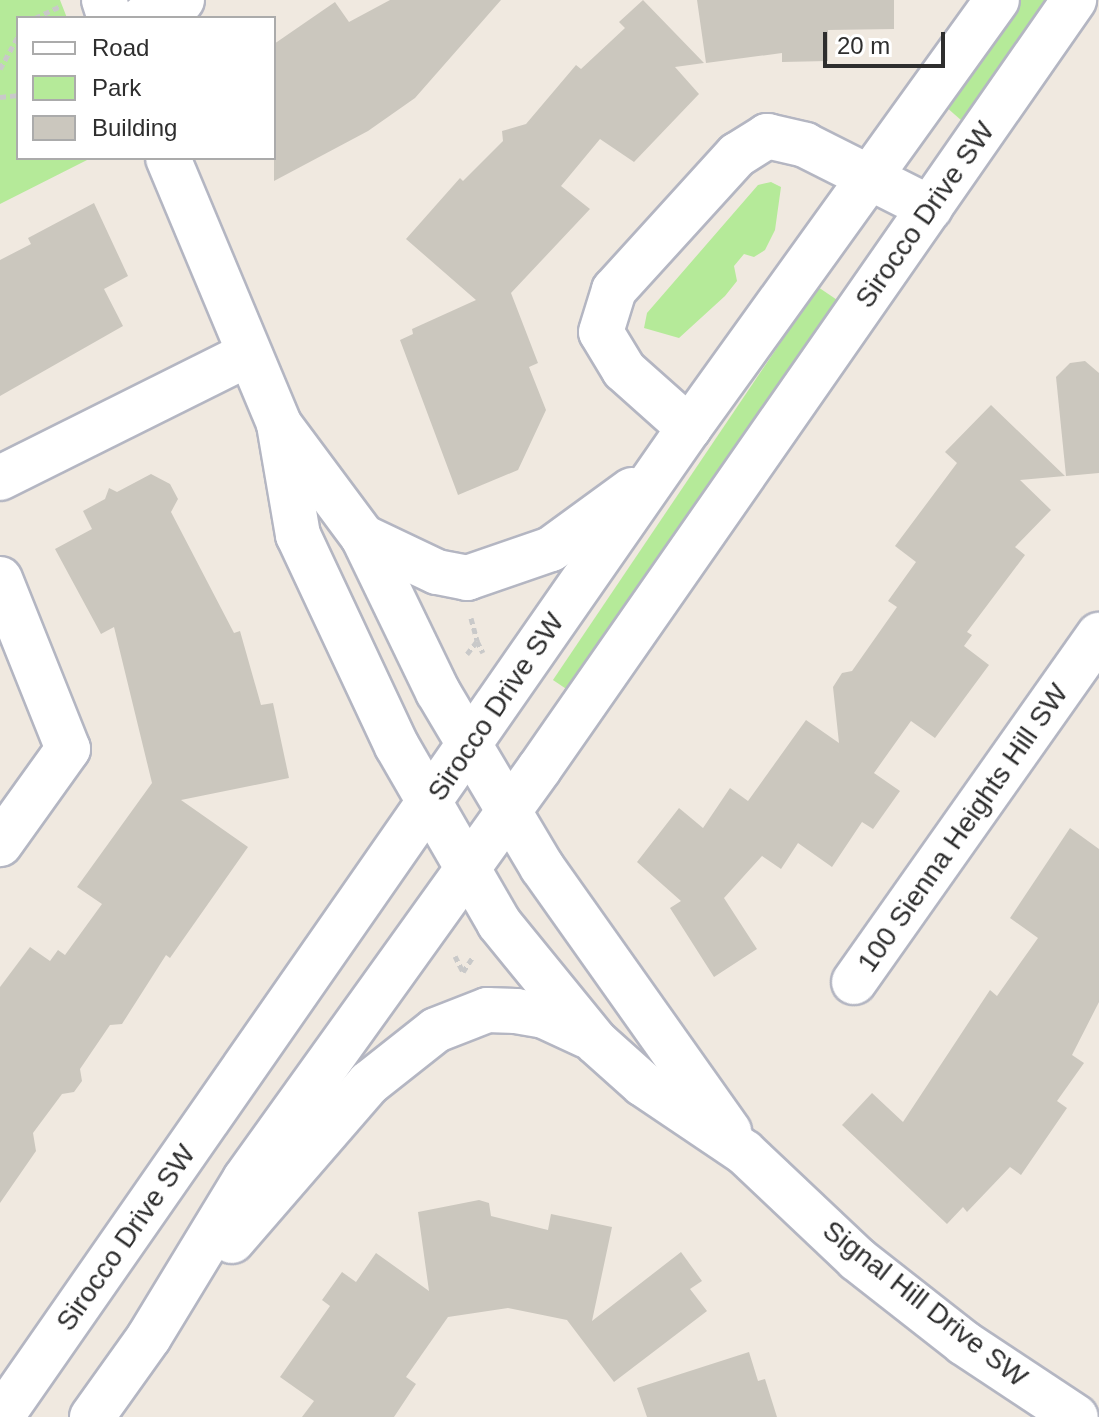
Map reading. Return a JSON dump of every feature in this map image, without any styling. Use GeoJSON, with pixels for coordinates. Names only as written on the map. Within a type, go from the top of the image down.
{"type":"FeatureCollection","features":[{"type":"Feature","properties":{"kind":"street"},"geometry":{"type":"LineString","coordinates":[[147,16],[182,0]]}},
{"type":"Feature","properties":{"kind":"street","name":"Sirocco Drive SW"},"geometry":{"type":"LineString","coordinates":[[1,1417],[660,469],[997,0]]}},
{"type":"Feature","properties":{"kind":"street","name":"Sirocco Drive SW"},"geometry":{"type":"LineString","coordinates":[[92,1417],[149,1337],[245,1179],[468,869],[1074,0]]}},
{"type":"Feature","properties":{"kind":"street"},"geometry":{"type":"LineString","coordinates":[[689,428],[624,370],[601,332],[614,290],[737,155],[767,136],[805,145],[930,208]]}},
{"type":"Feature","properties":{"kind":"street"},"geometry":{"type":"LineString","coordinates":[[169,160],[247,355],[279,424]]}},
{"type":"Feature","properties":{"kind":"street"},"geometry":{"type":"LineString","coordinates":[[0,478],[247,355]]}},
{"type":"Feature","properties":{"kind":"street","name":"Signal Hill Drive SW"},"geometry":{"type":"LineString","coordinates":[[279,424],[363,537],[470,746],[542,867],[744,1152]]}},
{"type":"Feature","properties":{"kind":"street","name":"Signal Hill Drive SW"},"geometry":{"type":"LineString","coordinates":[[279,424],[298,535],[397,746],[499,923],[596,1042],[643,1084],[744,1152],[857,1259],[964,1343],[1076,1417]]}},
{"type":"Feature","properties":{"kind":"street"},"geometry":{"type":"LineString","coordinates":[[363,537],[437,572],[467,578],[551,549],[660,469]]}},
{"type":"Feature","properties":{"kind":"street"},"geometry":{"type":"LineString","coordinates":[[0,579],[68,749],[0,844]]}},
{"type":"Feature","properties":{"kind":"street","name":"100 Sienna Heights Hill SW"},"geometry":{"type":"LineString","coordinates":[[854,982],[1099,635]]}},
{"type":"Feature","properties":{"kind":"street"},"geometry":{"type":"LineString","coordinates":[[149,1337],[369,1083],[414,1043],[487,1010],[544,1016],[596,1042]]}},
{"type":"Feature","properties":{"kind":"path"},"geometry":{"type":"LineString","coordinates":[[39,16],[61,6]]}},
{"type":"Feature","properties":{"kind":"path"},"geometry":{"type":"LineString","coordinates":[[0,69],[16,40]]}},
{"type":"Feature","properties":{"kind":"path"},"geometry":{"type":"LineString","coordinates":[[469,606],[477,641],[490,668]]}},
{"type":"Feature","properties":{"kind":"path"},"geometry":{"type":"LineString","coordinates":[[457,666],[477,641]]}},
{"type":"Feature","properties":{"kind":"path"},"geometry":{"type":"LineString","coordinates":[[451,948],[463,972],[477,953]]}},
{"type":"Feature","properties":{"kind":"green space"},"geometry":{"type":"Polygon","coordinates":[[[0,0],[60,0],[66,16],[16,16],[16,160],[87,160],[0,204],[0,0]]]}},
{"type":"Feature","properties":{"kind":"green space"},"geometry":{"type":"Polygon","coordinates":[[[1021,0],[1058,0],[970,128],[945,106],[1021,0]]]}},
{"type":"Feature","properties":{"kind":"green space"},"geometry":{"type":"Polygon","coordinates":[[[771,182],[781,187],[775,230],[765,250],[754,257],[744,254],[734,266],[737,281],[725,296],[679,338],[644,328],[647,313],[758,185],[771,182]]]}},
{"type":"Feature","properties":{"kind":"green space"},"geometry":{"type":"Polygon","coordinates":[[[818,287],[845,305],[579,698],[553,680],[818,287]]]}},
{"type":"Feature","properties":{"kind":"building"},"geometry":{"type":"Polygon","coordinates":[[[390,0],[501,0],[415,98],[368,131],[274,181],[276,43],[335,2],[349,22],[390,0]]]}},
{"type":"Feature","properties":{"kind":"building"},"geometry":{"type":"Polygon","coordinates":[[[643,0],[704,63],[675,67],[699,94],[634,162],[600,139],[561,186],[590,209],[511,293],[538,363],[529,367],[546,410],[518,470],[458,495],[400,340],[413,334],[412,329],[476,300],[406,239],[460,178],[463,181],[503,141],[502,131],[526,124],[576,65],[581,69],[625,28],[619,22],[643,0]]]}},
{"type":"Feature","properties":{"kind":"building"},"geometry":{"type":"Polygon","coordinates":[[[697,0],[894,0],[894,29],[828,30],[828,61],[782,62],[782,53],[706,63],[697,0]]]}},
{"type":"Feature","properties":{"kind":"building"},"geometry":{"type":"Polygon","coordinates":[[[94,203],[128,276],[104,289],[123,326],[0,396],[0,260],[31,244],[28,238],[94,203]]]}},
{"type":"Feature","properties":{"kind":"building"},"geometry":{"type":"Polygon","coordinates":[[[1085,361],[1099,373],[1099,473],[1066,476],[1056,377],[1070,363],[1085,361]]]}},
{"type":"Feature","properties":{"kind":"building"},"geometry":{"type":"Polygon","coordinates":[[[991,405],[1065,476],[1020,480],[1051,510],[1015,547],[1025,555],[967,632],[972,635],[964,646],[989,665],[935,738],[911,721],[874,773],[900,791],[873,829],[862,822],[832,867],[798,843],[781,869],[762,856],[724,898],[757,949],[714,977],[670,908],[681,901],[637,862],[679,808],[703,828],[730,788],[748,801],[806,720],[839,743],[833,687],[842,673],[852,671],[897,607],[888,601],[916,562],[895,546],[957,463],[945,452],[991,405]]]}},
{"type":"Feature","properties":{"kind":"building"},"geometry":{"type":"Polygon","coordinates":[[[151,474],[170,484],[178,499],[171,512],[234,633],[240,631],[261,705],[273,703],[289,778],[181,800],[248,847],[170,958],[166,955],[122,1024],[110,1025],[80,1069],[82,1081],[74,1092],[62,1094],[33,1133],[36,1151],[0,1203],[0,987],[30,947],[50,961],[58,950],[65,955],[102,904],[77,887],[152,783],[114,627],[101,634],[55,549],[92,529],[83,511],[105,499],[109,488],[117,492],[151,474]]]}},
{"type":"Feature","properties":{"kind":"building"},"geometry":{"type":"Polygon","coordinates":[[[1070,828],[1099,849],[1099,1002],[1072,1055],[1084,1063],[1057,1101],[1067,1108],[1021,1175],[1010,1167],[967,1212],[963,1207],[947,1224],[842,1125],[872,1093],[903,1122],[990,990],[997,996],[1038,938],[1010,918],[1070,828]]]}},
{"type":"Feature","properties":{"kind":"building"},"geometry":{"type":"Polygon","coordinates":[[[479,1200],[489,1203],[491,1216],[548,1230],[551,1214],[612,1227],[592,1321],[681,1252],[702,1281],[690,1289],[707,1311],[614,1382],[567,1320],[508,1308],[448,1317],[406,1377],[416,1384],[394,1417],[302,1417],[314,1401],[280,1377],[330,1306],[322,1300],[342,1272],[356,1282],[376,1253],[429,1291],[418,1212],[479,1200]]]}},
{"type":"Feature","properties":{"kind":"building"},"geometry":{"type":"Polygon","coordinates":[[[749,1352],[758,1381],[765,1379],[777,1417],[647,1417],[637,1388],[749,1352]]]}}]}
